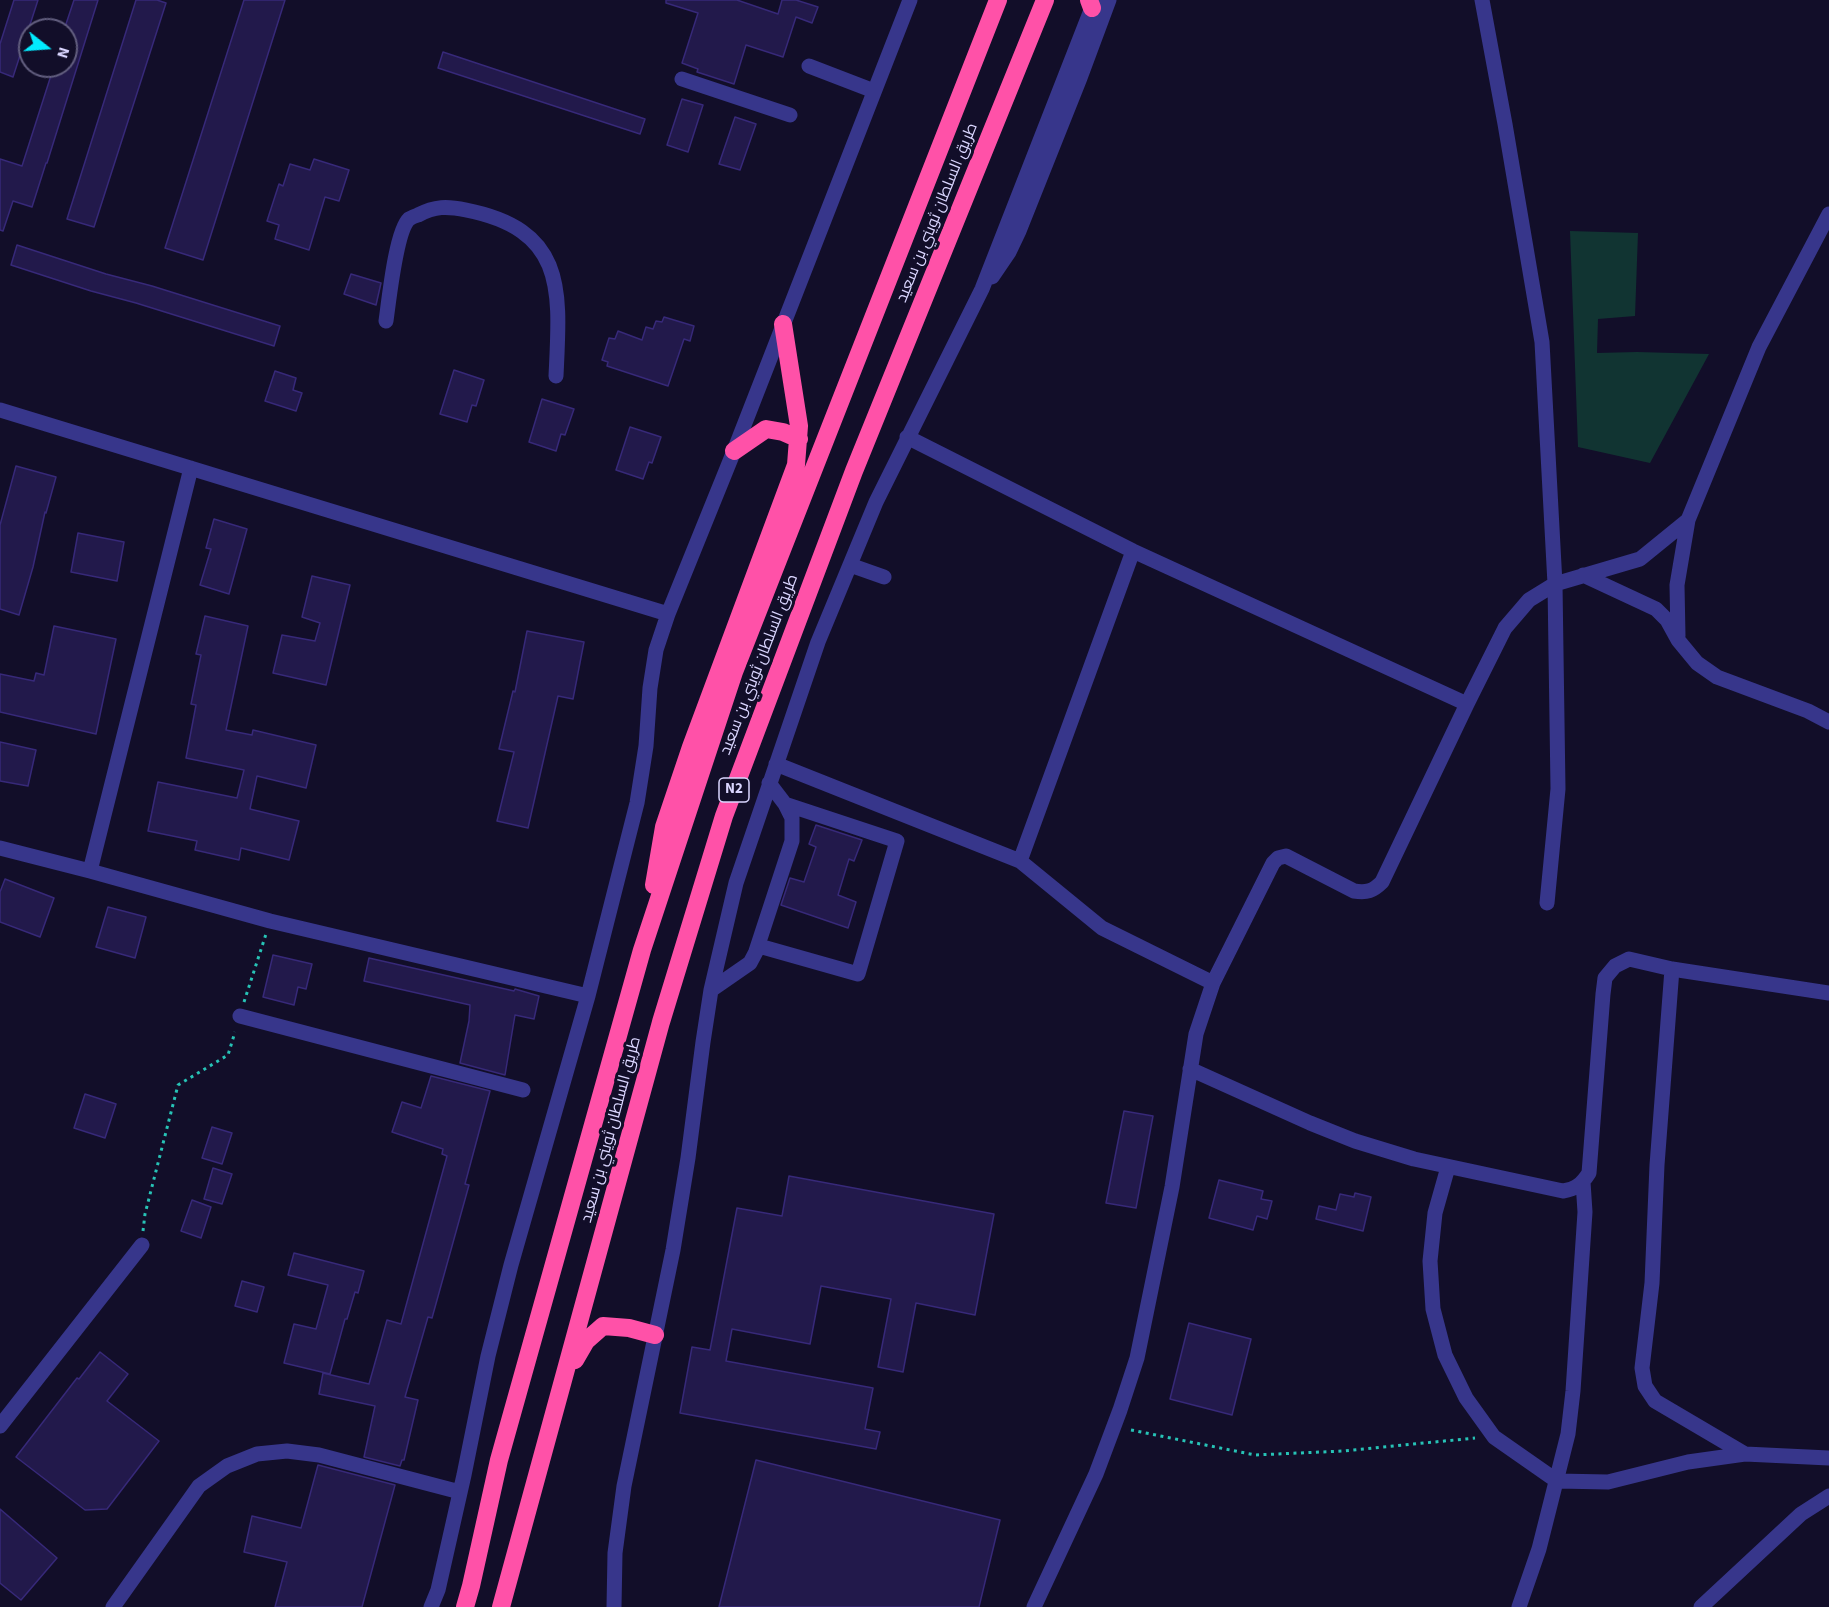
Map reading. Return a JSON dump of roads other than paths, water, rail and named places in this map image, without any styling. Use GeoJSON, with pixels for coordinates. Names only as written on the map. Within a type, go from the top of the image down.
{"type":"FeatureCollection","features":[{"type":"Feature","properties":{"kind":"highway","name":"طريق السلطان ثويني بن سعيد"},"geometry":{"type":"LineString","coordinates":[[465,1607],[499,1460],[642,951],[734,672],[998,0]]}},
{"type":"Feature","properties":{"kind":"highway","name":"طريق السلطان ثويني بن سعيد"},"geometry":{"type":"LineString","coordinates":[[501,1607],[661,1022],[724,816],[854,471],[1045,0]]}},
{"type":"Feature","properties":{"kind":"highway"},"geometry":{"type":"LineString","coordinates":[[642,951],[664,827],[691,747],[796,465],[800,439],[799,426],[783,324]]}},
{"type":"Feature","properties":{"kind":"highway"},"geometry":{"type":"LineString","coordinates":[[734,451],[766,429],[783,432],[800,439]]}},
{"type":"Feature","properties":{"kind":"highway"},"geometry":{"type":"LineString","coordinates":[[565,1377],[586,1341],[603,1326],[628,1328],[655,1335]]}},
{"type":"Feature","properties":{"kind":"street"},"geometry":{"type":"LineString","coordinates":[[431,1607],[438,1590],[488,1356],[508,1276],[588,996],[637,803],[646,746],[650,688],[656,650],[668,614],[910,0]]}},
{"type":"Feature","properties":{"kind":"street"},"geometry":{"type":"LineString","coordinates":[[982,289],[997,271],[1017,235],[1109,0]]}},
{"type":"Feature","properties":{"kind":"street"},"geometry":{"type":"LineString","coordinates":[[1482,0],[1542,342],[1555,584],[1558,789],[1547,903]]}},
{"type":"Feature","properties":{"kind":"street"},"geometry":{"type":"LineString","coordinates":[[1080,78],[1092,34],[1092,3]]}},
{"type":"Feature","properties":{"kind":"street"},"geometry":{"type":"LineString","coordinates":[[614,1607],[615,1559],[624,1486],[673,1250],[711,990],[736,883],[818,642],[876,502],[982,289],[1092,3]]}},
{"type":"Feature","properties":{"kind":"street"},"geometry":{"type":"LineString","coordinates":[[809,66],[874,91]]}},
{"type":"Feature","properties":{"kind":"street"},"geometry":{"type":"LineString","coordinates":[[682,79],[790,115]]}},
{"type":"Feature","properties":{"kind":"street"},"geometry":{"type":"LineString","coordinates":[[386,321],[400,234],[409,219],[429,209],[449,206],[499,219],[516,226],[535,242],[548,261],[556,287],[558,327],[556,376]]}},
{"type":"Feature","properties":{"kind":"street"},"geometry":{"type":"LineString","coordinates":[[1678,640],[1677,585],[1688,520],[1759,347],[1829,214]]}},
{"type":"Feature","properties":{"kind":"street"},"geometry":{"type":"LineString","coordinates":[[0,410],[668,614]]}},
{"type":"Feature","properties":{"kind":"street"},"geometry":{"type":"LineString","coordinates":[[907,437],[1133,551],[1467,704]]}},
{"type":"Feature","properties":{"kind":"street"},"geometry":{"type":"LineString","coordinates":[[90,871],[191,468]]}},
{"type":"Feature","properties":{"kind":"street"},"geometry":{"type":"LineString","coordinates":[[1034,1607],[1096,1474],[1137,1358],[1172,1186],[1196,1034],[1213,983],[1273,863],[1278,858],[1286,856],[1354,891],[1365,893],[1375,890],[1382,882],[1505,628],[1529,600],[1555,584],[1640,559],[1688,520]]}},
{"type":"Feature","properties":{"kind":"street"},"geometry":{"type":"LineString","coordinates":[[1020,861],[1133,551]]}},
{"type":"Feature","properties":{"kind":"street"},"geometry":{"type":"LineString","coordinates":[[850,565],[884,577]]}},
{"type":"Feature","properties":{"kind":"street"},"geometry":{"type":"LineString","coordinates":[[1583,575],[1656,609],[1667,620],[1678,640],[1697,663],[1717,677],[1808,711],[1829,722]]}},
{"type":"Feature","properties":{"kind":"street"},"geometry":{"type":"LineString","coordinates":[[776,764],[1020,861],[1102,928],[1213,983]]}},
{"type":"Feature","properties":{"kind":"street"},"geometry":{"type":"LineString","coordinates":[[756,951],[792,841],[792,818],[785,804],[769,783]]}},
{"type":"Feature","properties":{"kind":"street"},"geometry":{"type":"LineString","coordinates":[[711,990],[750,963],[759,946],[858,974],[897,841],[785,804]]}},
{"type":"Feature","properties":{"kind":"street"},"geometry":{"type":"LineString","coordinates":[[0,848],[270,921],[588,996]]}},
{"type":"Feature","properties":{"kind":"street"},"geometry":{"type":"LineString","coordinates":[[1190,1070],[1355,1141],[1414,1160],[1563,1191],[1574,1189],[1583,1182],[1588,1173],[1605,978],[1615,966],[1629,959],[1672,969],[1829,993]]}},
{"type":"Feature","properties":{"kind":"street"},"geometry":{"type":"LineString","coordinates":[[1672,969],[1657,1165],[1652,1283],[1642,1368],[1645,1386],[1655,1401],[1745,1454]]}},
{"type":"Feature","properties":{"kind":"street"},"geometry":{"type":"LineString","coordinates":[[240,1016],[524,1090]]}},
{"type":"Feature","properties":{"kind":"street"},"geometry":{"type":"LineString","coordinates":[[1448,1167],[1435,1213],[1430,1261],[1433,1309],[1450,1366],[1466,1398],[1494,1437],[1557,1481],[1608,1482],[1688,1462],[1745,1454],[1829,1458]]}},
{"type":"Feature","properties":{"kind":"street"},"geometry":{"type":"LineString","coordinates":[[1520,1607],[1539,1549],[1568,1434],[1585,1212],[1583,1182]]}},
{"type":"Feature","properties":{"kind":"street"},"geometry":{"type":"LineString","coordinates":[[0,1426],[142,1245]]}},
{"type":"Feature","properties":{"kind":"street"},"geometry":{"type":"LineString","coordinates":[[113,1607],[199,1486],[227,1466],[257,1454],[287,1451],[319,1455],[460,1492]]}},
{"type":"Feature","properties":{"kind":"street"},"geometry":{"type":"LineString","coordinates":[[1701,1607],[1801,1514],[1829,1496]]}}]}
